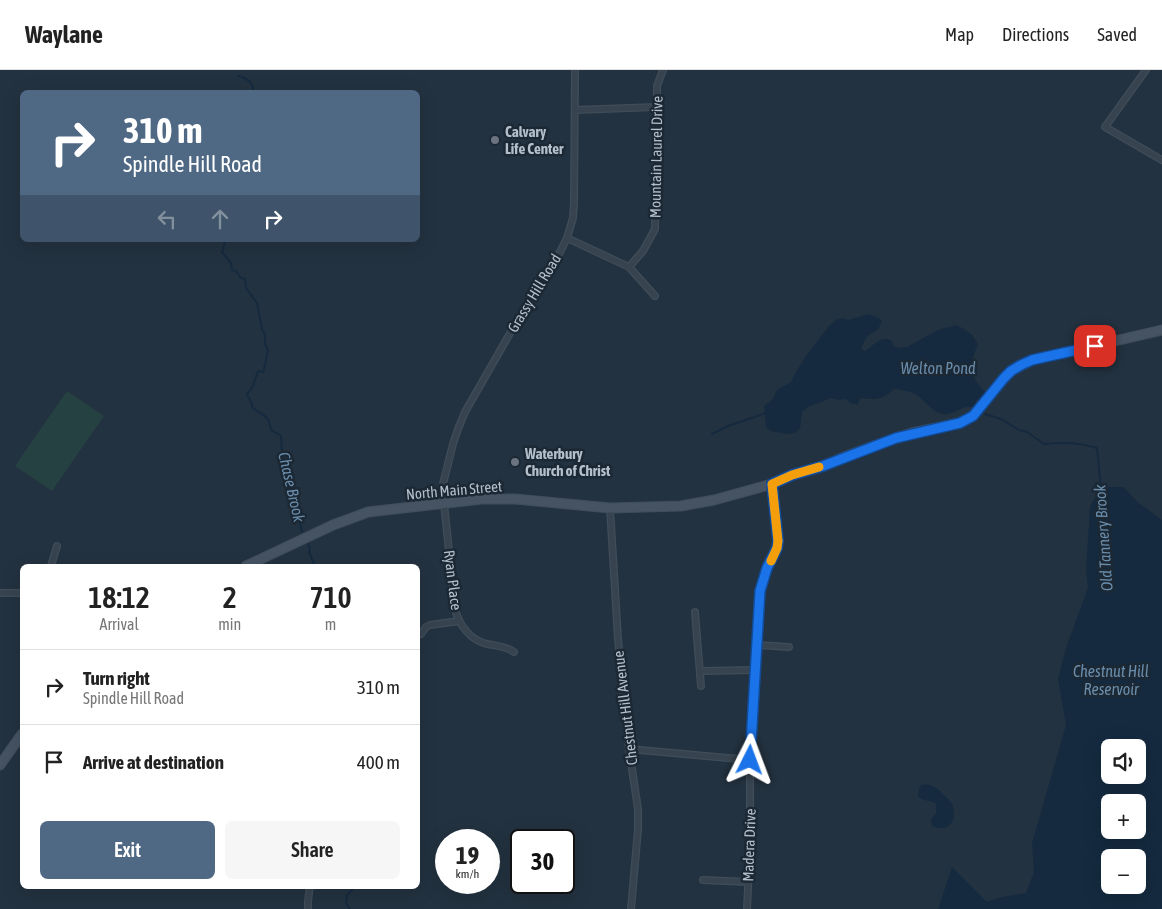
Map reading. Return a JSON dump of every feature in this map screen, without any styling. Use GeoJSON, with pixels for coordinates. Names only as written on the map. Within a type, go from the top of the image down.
{"type":"FeatureCollection","features":[{"type":"Feature","properties":{"kind":"main road","name":"North Main Street"},"geometry":{"type":"LineString","coordinates":[[250,564],[333,525],[368,512],[482,499],[515,499],[610,508],[681,506],[714,500],[772,484],[896,438],[951,426],[966,420],[973,416],[1011,371],[1032,360],[1162,330]]}},
{"type":"Feature","properties":{"kind":"main road"},"geometry":{"type":"LineString","coordinates":[[0,765],[20,737]]}},
{"type":"Feature","properties":{"kind":"street","name":"Grassy Hill Road"},"geometry":{"type":"LineString","coordinates":[[441,504],[453,444],[465,412],[517,321],[557,258],[573,218],[575,70]]}},
{"type":"Feature","properties":{"kind":"street","name":"Mountain Laurel Drive"},"geometry":{"type":"LineString","coordinates":[[629,268],[643,251],[655,229],[657,86],[663,70]]}},
{"type":"Feature","properties":{"kind":"street"},"geometry":{"type":"LineString","coordinates":[[1146,70],[1105,127],[1162,160]]}},
{"type":"Feature","properties":{"kind":"street"},"geometry":{"type":"LineString","coordinates":[[575,110],[656,107]]}},
{"type":"Feature","properties":{"kind":"street"},"geometry":{"type":"LineString","coordinates":[[566,238],[629,268],[655,296]]}},
{"type":"Feature","properties":{"kind":"street","name":"Madera Drive"},"geometry":{"type":"LineString","coordinates":[[747,909],[750,846],[750,760],[760,591],[778,541],[772,484]]}},
{"type":"Feature","properties":{"kind":"street","name":"Ryan Place"},"geometry":{"type":"LineString","coordinates":[[441,504],[455,609],[459,621],[466,631],[479,640],[488,644],[505,647],[514,652]]}},
{"type":"Feature","properties":{"kind":"street","name":"Chestnut Hill Avenue"},"geometry":{"type":"LineString","coordinates":[[610,508],[618,639],[629,748],[638,809],[632,909]]}},
{"type":"Feature","properties":{"kind":"street"},"geometry":{"type":"LineString","coordinates":[[52,564],[57,546]]}},
{"type":"Feature","properties":{"kind":"street"},"geometry":{"type":"LineString","coordinates":[[0,593],[20,592]]}},
{"type":"Feature","properties":{"kind":"street"},"geometry":{"type":"LineString","coordinates":[[695,612],[701,686]]}},
{"type":"Feature","properties":{"kind":"street"},"geometry":{"type":"LineString","coordinates":[[421,634],[430,625],[459,621]]}},
{"type":"Feature","properties":{"kind":"street"},"geometry":{"type":"LineString","coordinates":[[757,645],[789,647]]}},
{"type":"Feature","properties":{"kind":"street"},"geometry":{"type":"LineString","coordinates":[[700,671],[756,670]]}},
{"type":"Feature","properties":{"kind":"street"},"geometry":{"type":"LineString","coordinates":[[629,748],[750,760]]}},
{"type":"Feature","properties":{"kind":"street"},"geometry":{"type":"LineString","coordinates":[[703,880],[748,882]]}},
{"type":"Feature","properties":{"kind":"street"},"geometry":{"type":"LineString","coordinates":[[308,909],[310,889]]}},
{"type":"Feature","properties":{"kind":"green space"},"geometry":{"type":"Polygon","coordinates":[[[67,391],[104,416],[52,491],[15,466],[67,391]]]}},
{"type":"Feature","properties":{"kind":"water","name":"Welton Pond"},"geometry":{"type":"Polygon","coordinates":[[[868,314],[882,320],[878,330],[865,339],[861,349],[865,351],[878,341],[885,339],[892,341],[893,345],[898,348],[907,347],[938,330],[956,325],[970,333],[978,345],[973,358],[972,370],[976,381],[985,391],[981,398],[976,401],[975,407],[966,407],[943,414],[932,409],[917,395],[894,389],[878,399],[860,398],[858,405],[850,403],[846,399],[838,400],[831,398],[808,407],[802,412],[800,429],[795,433],[788,434],[770,431],[766,427],[764,406],[773,399],[777,390],[791,382],[808,353],[830,325],[837,319],[849,320],[868,314]]]}},
{"type":"Feature","properties":{"kind":"water","name":"Chestnut Hill Reservoir"},"geometry":{"type":"Polygon","coordinates":[[[1101,487],[1124,487],[1136,501],[1162,520],[1162,909],[938,909],[952,867],[987,902],[1026,893],[1034,872],[1032,843],[1066,725],[1058,679],[1066,648],[1088,588],[1086,570],[1090,507],[1101,487]]]}},
{"type":"Feature","properties":{"kind":"water"},"geometry":{"type":"Polygon","coordinates":[[[921,785],[934,787],[951,802],[954,818],[948,826],[939,828],[932,826],[931,819],[936,813],[936,804],[918,796],[921,785]]]}},
{"type":"Feature","properties":{"kind":"waterway","name":"Chase Brook"},"geometry":{"type":"LineString","coordinates":[[238,76],[249,81],[253,90]]}},
{"type":"Feature","properties":{"kind":"waterway","name":"Chase Brook"},"geometry":{"type":"LineString","coordinates":[[225,242],[222,252],[231,263],[232,270],[245,279],[246,288],[257,303],[265,335],[265,344],[268,350],[263,372],[258,371],[252,388],[247,394],[252,407],[267,418],[271,430],[281,436],[282,454],[288,475],[293,484],[295,504],[302,532]]}},
{"type":"Feature","properties":{"kind":"waterway","name":"Old Tannery Brook"},"geometry":{"type":"LineString","coordinates":[[712,434],[728,426],[766,413]]}},
{"type":"Feature","properties":{"kind":"waterway","name":"Old Tannery Brook"},"geometry":{"type":"LineString","coordinates":[[985,414],[1001,419],[1019,430],[1027,432],[1044,444],[1070,443],[1097,448],[1101,489]]}},
{"type":"Feature","properties":{"kind":"waterway","name":"Chase Brook"},"geometry":{"type":"LineString","coordinates":[[308,543],[309,552],[314,564]]}},
{"type":"Feature","properties":{"kind":"waterway","name":"Chase Brook"},"geometry":{"type":"LineString","coordinates":[[350,909],[346,903],[347,895],[353,889]]}},
{"type":"Feature","properties":{"kind":"slow traffic"},"geometry":{"type":"LineString","coordinates":[[771,561],[778,541],[772,484],[792,475],[819,467]]}},
{"type":"Feature","properties":{"kind":"place","name":"Calvary Life Center"},"geometry":{"type":"Point","coordinates":[495,140]}},
{"type":"Feature","properties":{"kind":"place","name":"Waterbury Church of Christ"},"geometry":{"type":"Point","coordinates":[515,462]}},
{"type":"Feature","properties":{"kind":"route"},"geometry":{"type":"LineString","coordinates":[[750,760],[760,591],[767,568],[775,554],[778,541],[772,484],[896,438],[960,423],[973,416],[997,385],[1011,371],[1021,365],[1032,360],[1095,346]]}}]}
